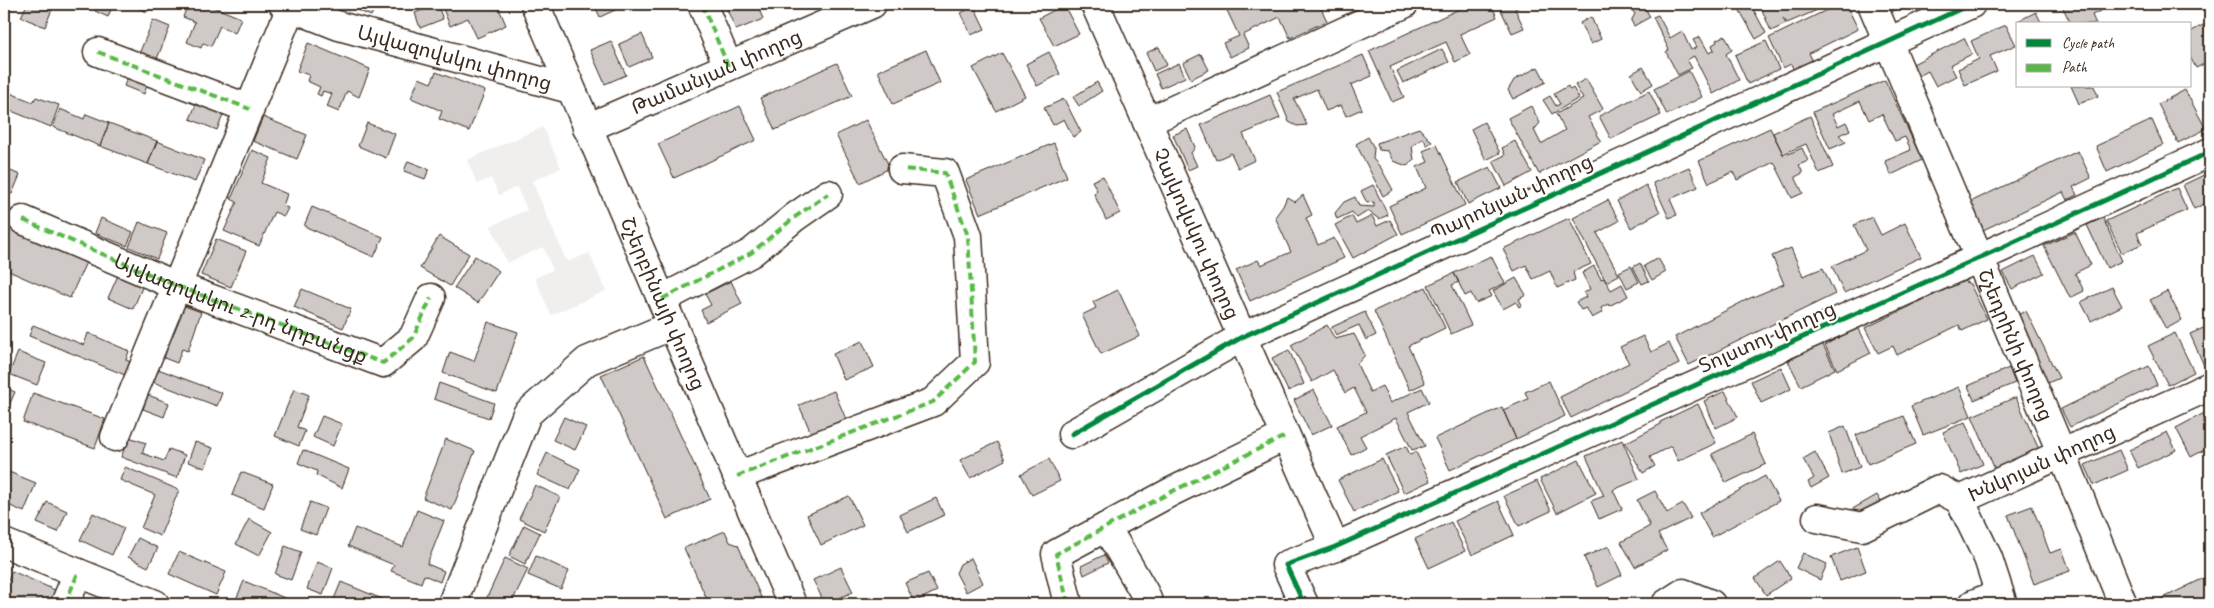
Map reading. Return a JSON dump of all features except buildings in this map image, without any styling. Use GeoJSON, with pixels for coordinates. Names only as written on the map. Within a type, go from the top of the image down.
{"type":"FeatureCollection","features":[{"type":"Feature","properties":{"kind":"street","name":"Շչերբինայի փողոց"},"geometry":{"type":"LineString","coordinates":[[534,4],[792,604]]}},
{"type":"Feature","properties":{"kind":"street"},"geometry":{"type":"LineString","coordinates":[[702,4],[728,66]]}},
{"type":"Feature","properties":{"kind":"street","name":"Թամանյան փողոց"},"geometry":{"type":"LineString","coordinates":[[587,128],[872,4]]}},
{"type":"Feature","properties":{"kind":"street","name":"Չայկովսկու փողոց"},"geometry":{"type":"LineString","coordinates":[[1095,4],[1335,547]]}},
{"type":"Feature","properties":{"kind":"street"},"geometry":{"type":"LineString","coordinates":[[1147,122],[1404,4]]}},
{"type":"Feature","properties":{"kind":"street","name":"Շչեդրինի փողոց"},"geometry":{"type":"LineString","coordinates":[[1872,4],[2124,604]]}},
{"type":"Feature","properties":{"kind":"street","name":"Պարոնյան փողոց"},"geometry":{"type":"LineString","coordinates":[[1072,434],[1242,337],[1971,4]]}},
{"type":"Feature","properties":{"kind":"street","name":"Այվազովսկու փողոց"},"geometry":{"type":"LineString","coordinates":[[287,6],[339,26],[570,89]]}},
{"type":"Feature","properties":{"kind":"street"},"geometry":{"type":"LineString","coordinates":[[115,437],[250,109],[287,6]]}},
{"type":"Feature","properties":{"kind":"street"},"geometry":{"type":"LineString","coordinates":[[98,52],[250,109]]}},
{"type":"Feature","properties":{"kind":"street","name":"Տոլստոյ փողոց"},"geometry":{"type":"LineString","coordinates":[[1304,604],[1286,564],[1335,547],[1980,258],[2210,152]]}},
{"type":"Feature","properties":{"kind":"street"},"geometry":{"type":"LineString","coordinates":[[737,476],[934,402],[976,362],[968,236],[945,172],[902,169]]}},
{"type":"Feature","properties":{"kind":"street"},"geometry":{"type":"LineString","coordinates":[[662,299],[751,253],[795,217],[828,194]]}},
{"type":"Feature","properties":{"kind":"street","name":"Այվազովսկու 2-րդ նրբանցք"},"geometry":{"type":"LineString","coordinates":[[23,220],[177,286],[383,363],[413,338],[431,298]]}},
{"type":"Feature","properties":{"kind":"street"},"geometry":{"type":"LineString","coordinates":[[452,604],[526,414],[587,361],[673,326]]}},
{"type":"Feature","properties":{"kind":"street","name":"Խնկոյան փողոց"},"geometry":{"type":"LineString","coordinates":[[1817,518],[1862,527],[1939,488],[1960,500],[2210,386]]}},
{"type":"Feature","properties":{"kind":"street"},"geometry":{"type":"LineString","coordinates":[[1068,604],[1056,554],[1171,492],[1286,436]]}},
{"type":"Feature","properties":{"kind":"street"},"geometry":{"type":"LineString","coordinates":[[1960,500],[1988,558],[2001,599],[1973,604]]}},
{"type":"Feature","properties":{"kind":"street"},"geometry":{"type":"LineString","coordinates":[[1106,527],[1150,604]]}},
{"type":"Feature","properties":{"kind":"street"},"geometry":{"type":"LineString","coordinates":[[4,543],[155,604]]}},
{"type":"Feature","properties":{"kind":"street"},"geometry":{"type":"LineString","coordinates":[[65,604],[78,573]]}},
{"type":"Feature","properties":{"kind":"street"},"geometry":{"type":"LineString","coordinates":[[1666,604],[1683,593],[1711,604]]}},
{"type":"Feature","properties":{"kind":"shaded area"},"geometry":{"type":"Polygon","coordinates":[[[543,127],[561,168],[532,181],[567,262],[589,253],[606,291],[551,315],[535,278],[553,270],[543,247],[507,263],[491,226],[527,210],[517,187],[499,195],[491,178],[477,184],[467,160],[543,127]]]}},
{"type":"Feature","properties":{"kind":"marked path"},"geometry":{"type":"LineString","coordinates":[[702,4],[728,66]]}},
{"type":"Feature","properties":{"kind":"marked path"},"geometry":{"type":"LineString","coordinates":[[98,52],[250,109]]}},
{"type":"Feature","properties":{"kind":"marked path"},"geometry":{"type":"LineString","coordinates":[[737,476],[933,402],[975,362],[968,236],[945,173],[902,169]]}},
{"type":"Feature","properties":{"kind":"marked path"},"geometry":{"type":"LineString","coordinates":[[662,299],[751,253],[795,217],[828,194]]}},
{"type":"Feature","properties":{"kind":"marked path"},"geometry":{"type":"LineString","coordinates":[[23,220],[177,286],[383,363],[413,338],[431,298]]}},
{"type":"Feature","properties":{"kind":"marked path"},"geometry":{"type":"LineString","coordinates":[[1068,604],[1056,554],[1171,492],[1285,436]]}},
{"type":"Feature","properties":{"kind":"marked path"},"geometry":{"type":"LineString","coordinates":[[65,604],[78,573]]}},
{"type":"Feature","properties":{"kind":"cycle path"},"geometry":{"type":"LineString","coordinates":[[1072,434],[1242,337],[1971,4]]}},
{"type":"Feature","properties":{"kind":"cycle path"},"geometry":{"type":"LineString","coordinates":[[1304,604],[1286,565],[1335,547],[1979,258],[2210,152]]}}]}
